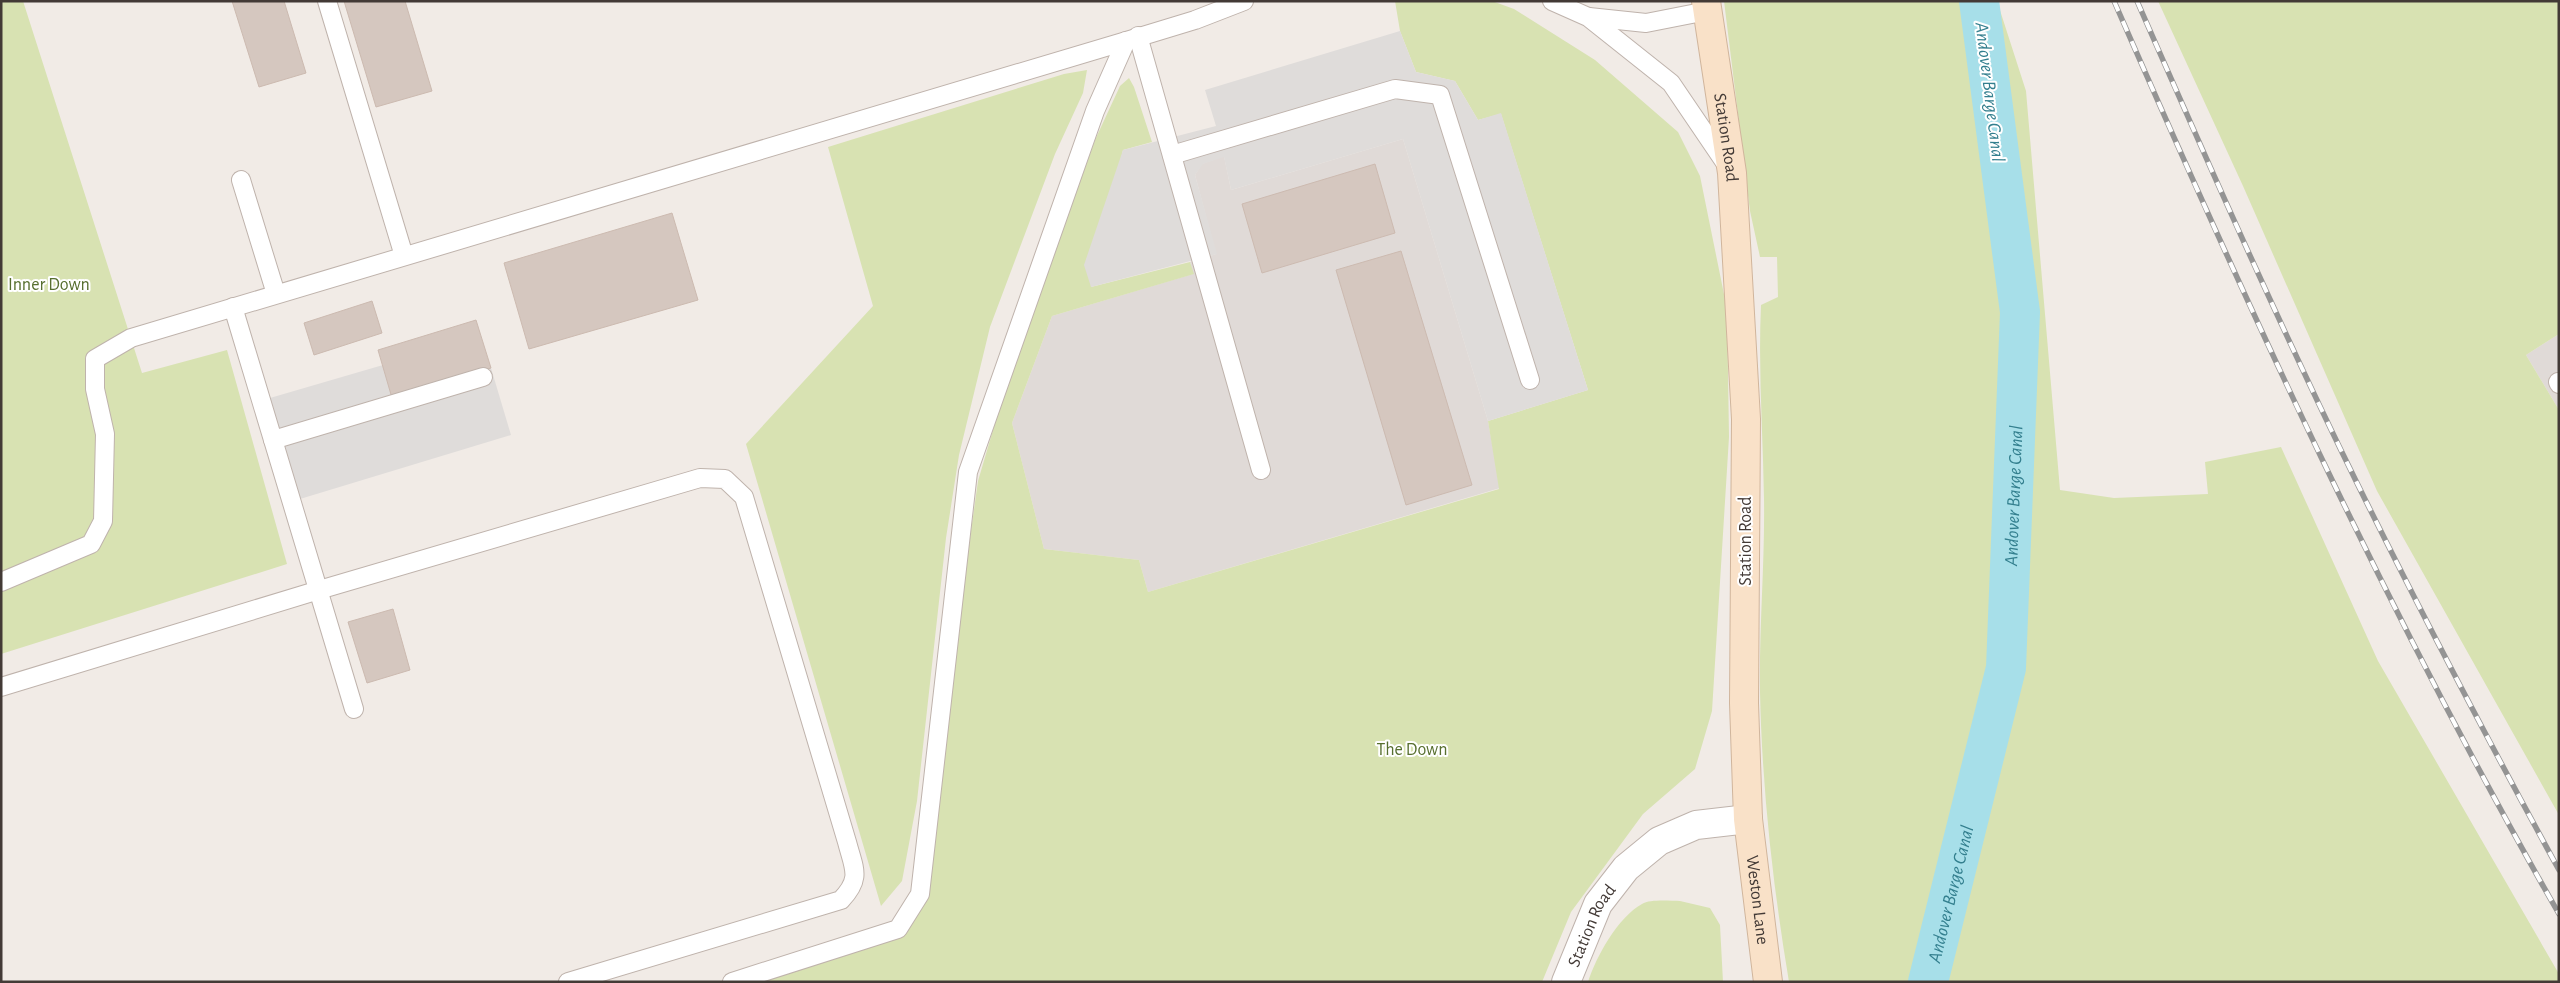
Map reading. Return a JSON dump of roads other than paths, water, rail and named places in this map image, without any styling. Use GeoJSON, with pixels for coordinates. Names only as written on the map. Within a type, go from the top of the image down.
{"type":"FeatureCollection","features":[{"type":"Feature","properties":{"kind":"street","name":"Station Road"},"geometry":{"type":"LineString","coordinates":[[1566,982],[1598,904],[1626,868],[1659,841],[1696,825],[1748,819],[1744,703],[1746,419],[1732,173],[1706,6]]}},
{"type":"Feature","properties":{"kind":"street","name":"Weston Lane"},"geometry":{"type":"LineString","coordinates":[[1748,819],[1768,982]]}},
{"type":"Feature","properties":{"kind":"lane"},"geometry":{"type":"LineString","coordinates":[[327,1],[404,256]]}},
{"type":"Feature","properties":{"kind":"lane"},"geometry":{"type":"LineString","coordinates":[[1195,20],[1198,1]]}},
{"type":"Feature","properties":{"kind":"lane"},"geometry":{"type":"LineString","coordinates":[[1,582],[91,544],[104,521],[105,434],[95,389],[94,359],[141,334],[1195,20],[1244,1]]}},
{"type":"Feature","properties":{"kind":"lane"},"geometry":{"type":"LineString","coordinates":[[1552,1],[1588,17],[1670,83],[1732,173]]}},
{"type":"Feature","properties":{"kind":"lane"},"geometry":{"type":"LineString","coordinates":[[1588,17],[1646,23],[1706,6]]}},
{"type":"Feature","properties":{"kind":"lane"},"geometry":{"type":"LineString","coordinates":[[1132,38],[1172,155],[1260,470]]}},
{"type":"Feature","properties":{"kind":"lane"},"geometry":{"type":"LineString","coordinates":[[732,982],[898,929],[920,894],[968,472],[1095,111],[1132,38]]}},
{"type":"Feature","properties":{"kind":"lane"},"geometry":{"type":"LineString","coordinates":[[1172,155],[1395,88],[1440,95],[1530,380]]}},
{"type":"Feature","properties":{"kind":"lane"},"geometry":{"type":"LineString","coordinates":[[241,180],[276,294]]}},
{"type":"Feature","properties":{"kind":"lane"},"geometry":{"type":"LineString","coordinates":[[233,307],[354,709]]}},
{"type":"Feature","properties":{"kind":"lane"},"geometry":{"type":"LineString","coordinates":[[273,440],[484,377]]}},
{"type":"Feature","properties":{"kind":"lane"},"geometry":{"type":"LineString","coordinates":[[1,687],[319,590],[700,478],[725,479],[744,497],[856,874],[852,889],[841,900],[568,982]]}},
{"type":"Feature","properties":{"kind":"waterway","name":"Andover Barge Canal"},"geometry":{"type":"LineString","coordinates":[[1928,982],[2006,668],[2020,312],[1979,1]]}},
{"type":"Feature","properties":{"kind":"railway"},"geometry":{"type":"LineString","coordinates":[[2114,1],[2270,349],[2380,578],[2497,803],[2559,914]]}},
{"type":"Feature","properties":{"kind":"railway"},"geometry":{"type":"LineString","coordinates":[[2137,1],[2217,183],[2357,483],[2456,677],[2559,870]]}},
{"type":"Feature","properties":{"kind":"park label","name":"Inner Down"},"geometry":{"type":"Point","coordinates":[49,284]}},
{"type":"Feature","properties":{"kind":"park label","name":"The Down"},"geometry":{"type":"Point","coordinates":[1412,749]}}]}
